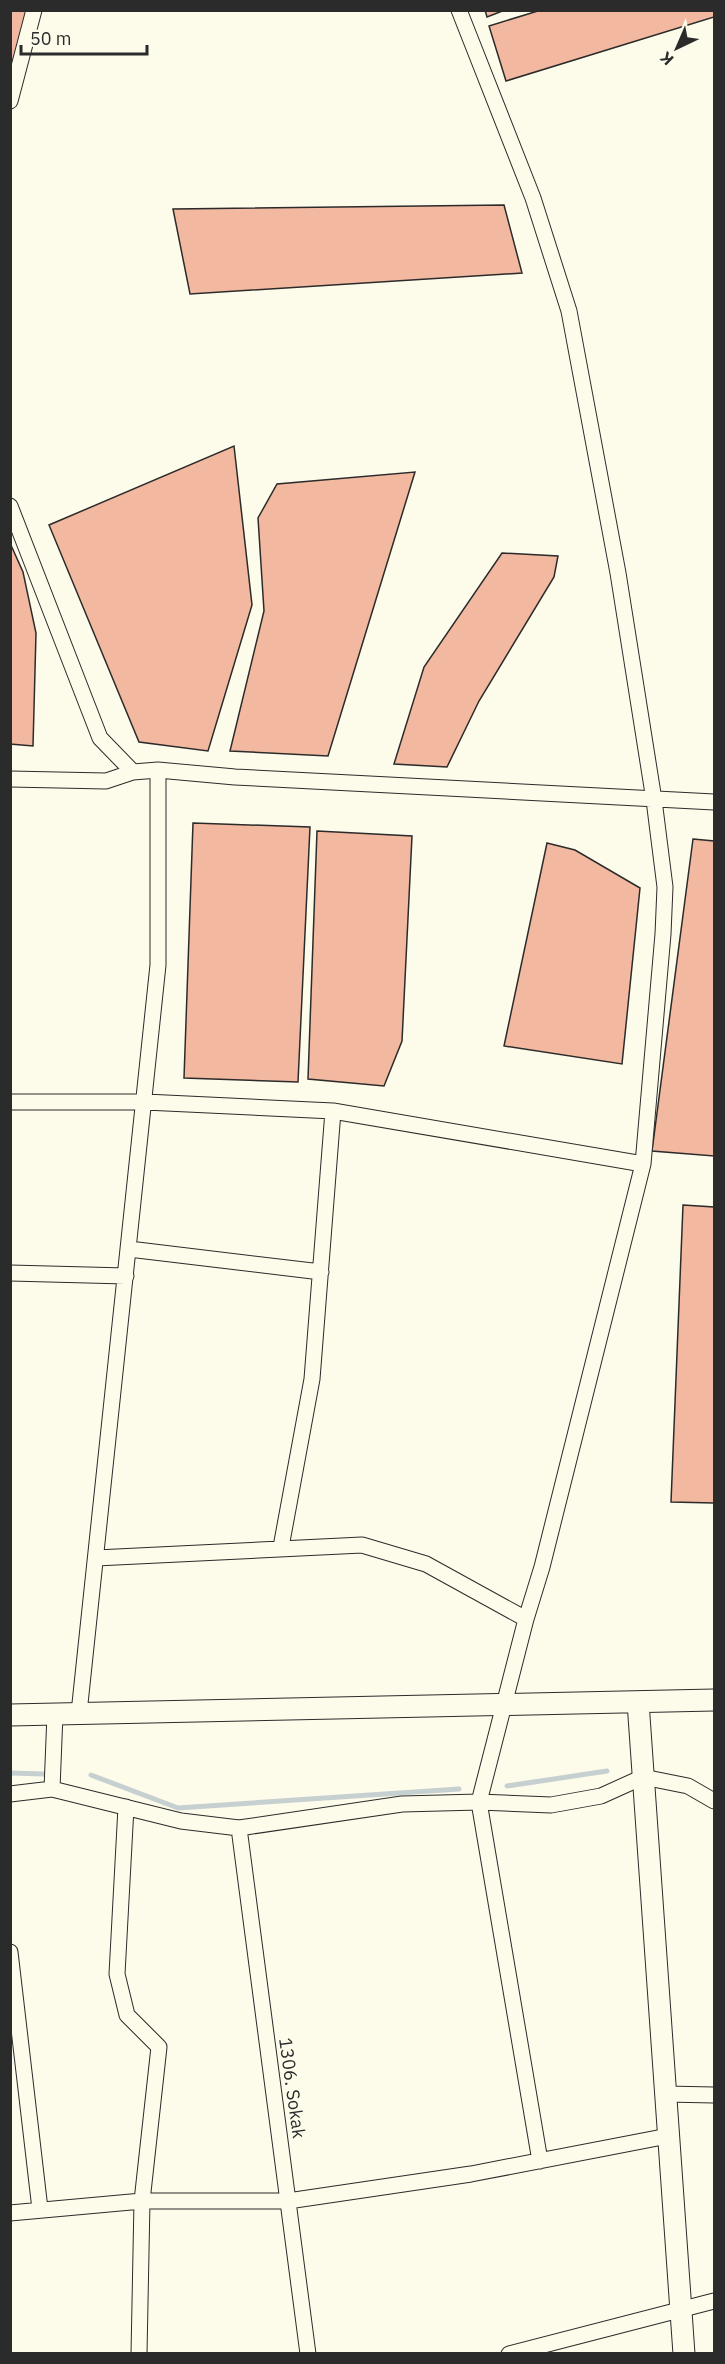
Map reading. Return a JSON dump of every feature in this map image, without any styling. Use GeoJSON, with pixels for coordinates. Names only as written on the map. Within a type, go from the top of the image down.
{"type":"FeatureCollection","features":[{"type":"Feature","properties":{"kind":"street"},"geometry":{"type":"LineString","coordinates":[[10,101],[34,10]]}},
{"type":"Feature","properties":{"kind":"street"},"geometry":{"type":"LineString","coordinates":[[459,10],[533,198],[569,311],[618,573],[654,800],[665,887],[643,1164],[542,1566],[503,1705],[479,1802],[540,2161]]}},
{"type":"Feature","properties":{"kind":"street"},"geometry":{"type":"LineString","coordinates":[[10,506],[100,738],[133,772]]}},
{"type":"Feature","properties":{"kind":"street"},"geometry":{"type":"LineString","coordinates":[[79,1713],[159,965],[159,770]]}},
{"type":"Feature","properties":{"kind":"street"},"geometry":{"type":"LineString","coordinates":[[10,778],[106,781],[133,772],[159,770],[235,777],[714,802]]}},
{"type":"Feature","properties":{"kind":"street"},"geometry":{"type":"LineString","coordinates":[[10,1102],[145,1102],[333,1111],[643,1164]]}},
{"type":"Feature","properties":{"kind":"street"},"geometry":{"type":"LineString","coordinates":[[281,1547],[312,1379],[333,1111]]}},
{"type":"Feature","properties":{"kind":"street"},"geometry":{"type":"LineString","coordinates":[[129,1249],[321,1272]]}},
{"type":"Feature","properties":{"kind":"street"},"geometry":{"type":"LineString","coordinates":[[10,1273],[126,1276]]}},
{"type":"Feature","properties":{"kind":"street"},"geometry":{"type":"LineString","coordinates":[[96,1558],[281,1547],[362,1545],[426,1564],[526,1619]]}},
{"type":"Feature","properties":{"kind":"street"},"geometry":{"type":"LineString","coordinates":[[10,1715],[714,1700]]}},
{"type":"Feature","properties":{"kind":"street"},"geometry":{"type":"LineString","coordinates":[[638,1702],[684,2354]]}},
{"type":"Feature","properties":{"kind":"street"},"geometry":{"type":"LineString","coordinates":[[52,1789],[55,1714]]}},
{"type":"Feature","properties":{"kind":"street"},"geometry":{"type":"LineString","coordinates":[[10,1794],[52,1789],[181,1821],[239,1828],[402,1804],[479,1802],[551,1805],[601,1796],[643,1777],[688,1786],[714,1801]]}},
{"type":"Feature","properties":{"kind":"street"},"geometry":{"type":"LineString","coordinates":[[126,1807],[117,1974],[127,2015],[159,2047],[142,2201],[138,2354]]}},
{"type":"Feature","properties":{"kind":"street","name":"1306. Sokak"},"geometry":{"type":"LineString","coordinates":[[239,1828],[308,2354]]}},
{"type":"Feature","properties":{"kind":"street"},"geometry":{"type":"LineString","coordinates":[[10,1952],[40,2209]]}},
{"type":"Feature","properties":{"kind":"street"},"geometry":{"type":"LineString","coordinates":[[665,2094],[714,2095]]}},
{"type":"Feature","properties":{"kind":"street"},"geometry":{"type":"LineString","coordinates":[[10,2213],[142,2201],[288,2201],[540,2161],[668,2136]]}},
{"type":"Feature","properties":{"kind":"street"},"geometry":{"type":"LineString","coordinates":[[509,2354],[714,2301]]}},
{"type":"Feature","properties":{"kind":"building"},"geometry":{"type":"Polygon","coordinates":[[[10,10],[28,10],[10,71],[10,10]]]}},
{"type":"Feature","properties":{"kind":"building"},"geometry":{"type":"Polygon","coordinates":[[[485,10],[505,10],[487,17],[485,10]]]}},
{"type":"Feature","properties":{"kind":"building"},"geometry":{"type":"Polygon","coordinates":[[[541,10],[714,10],[714,17],[506,81],[489,26],[541,10]]]}},
{"type":"Feature","properties":{"kind":"building"},"geometry":{"type":"Polygon","coordinates":[[[504,205],[522,273],[190,294],[173,209],[504,205]]]}},
{"type":"Feature","properties":{"kind":"building"},"geometry":{"type":"Polygon","coordinates":[[[234,446],[252,605],[208,751],[139,742],[49,525],[234,446]]]}},
{"type":"Feature","properties":{"kind":"building"},"geometry":{"type":"Polygon","coordinates":[[[415,472],[328,756],[230,751],[264,611],[258,518],[277,484],[415,472]]]}},
{"type":"Feature","properties":{"kind":"building"},"geometry":{"type":"Polygon","coordinates":[[[10,543],[23,572],[36,633],[33,746],[10,744],[10,543]]]}},
{"type":"Feature","properties":{"kind":"building"},"geometry":{"type":"Polygon","coordinates":[[[502,553],[558,556],[554,577],[479,701],[447,767],[394,764],[424,667],[502,553]]]}},
{"type":"Feature","properties":{"kind":"building"},"geometry":{"type":"Polygon","coordinates":[[[193,823],[310,827],[298,1082],[184,1078],[193,823]]]}},
{"type":"Feature","properties":{"kind":"building"},"geometry":{"type":"Polygon","coordinates":[[[317,831],[412,836],[402,1041],[384,1086],[308,1079],[317,831]]]}},
{"type":"Feature","properties":{"kind":"building"},"geometry":{"type":"Polygon","coordinates":[[[693,839],[714,841],[714,1156],[652,1151],[693,839]]]}},
{"type":"Feature","properties":{"kind":"building"},"geometry":{"type":"Polygon","coordinates":[[[547,843],[575,850],[640,888],[622,1064],[504,1046],[547,843]]]}},
{"type":"Feature","properties":{"kind":"building"},"geometry":{"type":"Polygon","coordinates":[[[683,1205],[714,1207],[714,1503],[671,1502],[683,1205]]]}},
{"type":"Feature","properties":{"kind":"waterway"},"geometry":{"type":"LineString","coordinates":[[507,1786],[607,1771]]}},
{"type":"Feature","properties":{"kind":"waterway"},"geometry":{"type":"LineString","coordinates":[[10,1773],[44,1774]]}},
{"type":"Feature","properties":{"kind":"waterway"},"geometry":{"type":"LineString","coordinates":[[91,1775],[178,1808],[459,1789]]}}]}
